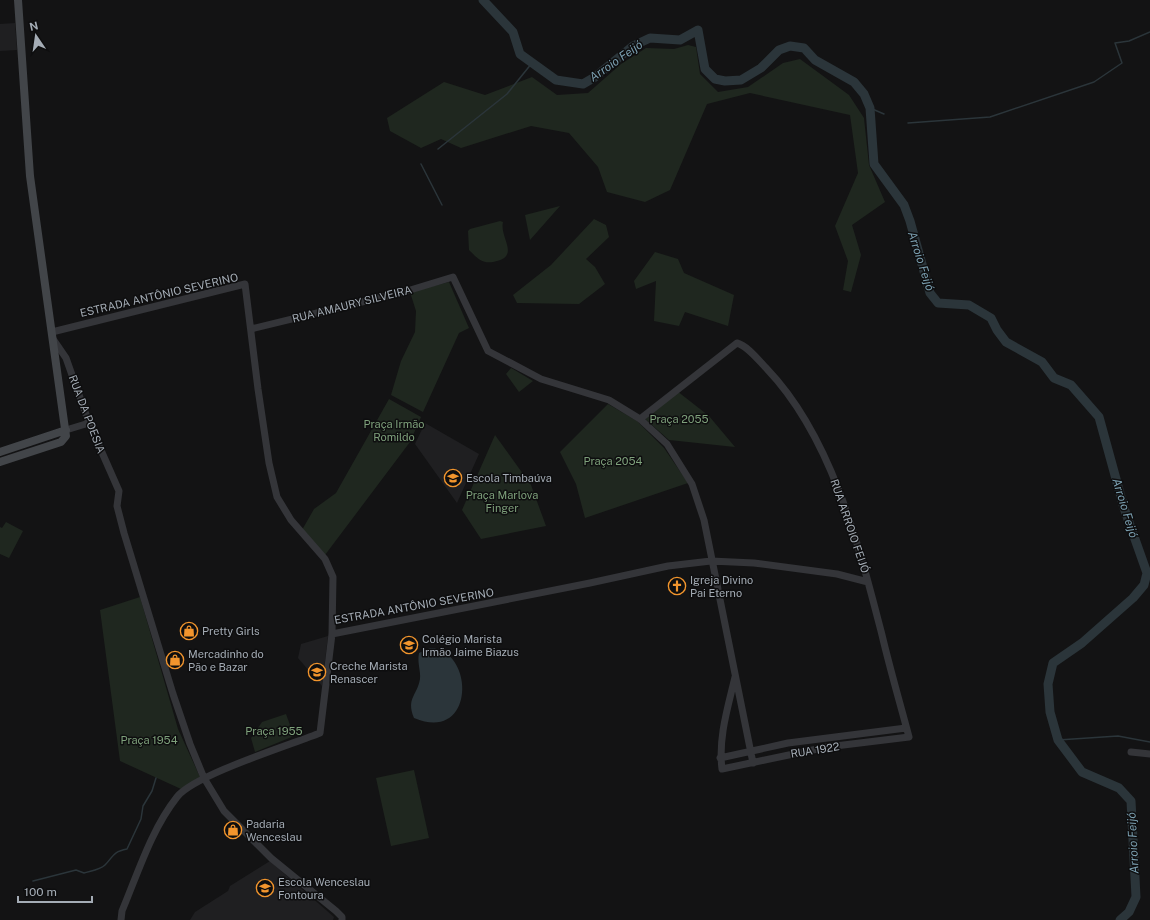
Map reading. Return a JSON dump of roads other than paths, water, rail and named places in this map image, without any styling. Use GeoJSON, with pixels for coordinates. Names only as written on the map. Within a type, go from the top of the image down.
{"type":"FeatureCollection","features":[{"type":"Feature","properties":{"kind":"main road"},"geometry":{"type":"LineString","coordinates":[[0,462],[61,442],[66,436],[53,335],[38,239],[30,169],[18,0]]}},
{"type":"Feature","properties":{"kind":"main road"},"geometry":{"type":"LineString","coordinates":[[0,452],[66,430]]}},
{"type":"Feature","properties":{"kind":"street","name":"RUA AMAURY SILVEIRA"},"geometry":{"type":"LineString","coordinates":[[251,329],[407,291],[453,277],[488,351],[541,379],[609,400],[640,419]]}},
{"type":"Feature","properties":{"kind":"street","name":"ESTRADA ANTÔNIO SEVERINO"},"geometry":{"type":"LineString","coordinates":[[53,335],[245,284],[257,382],[274,487],[283,508],[326,559],[330,567],[334,586],[332,634],[590,584],[668,566],[711,561],[754,563],[837,574],[868,582]]}},
{"type":"Feature","properties":{"kind":"street","name":"RUA DA POESIA"},"geometry":{"type":"LineString","coordinates":[[53,335],[66,358],[89,423],[119,491],[117,506],[124,533],[190,744],[204,778]]}},
{"type":"Feature","properties":{"kind":"street","name":"RUA ARROIO FEIJÓ"},"geometry":{"type":"LineString","coordinates":[[640,419],[737,343],[756,358],[783,387],[818,444],[836,483],[855,535],[909,737]]}},
{"type":"Feature","properties":{"kind":"street"},"geometry":{"type":"LineString","coordinates":[[640,419],[667,444],[692,484],[704,520],[711,561],[753,763]]}},
{"type":"Feature","properties":{"kind":"street"},"geometry":{"type":"LineString","coordinates":[[66,430],[89,423]]}},
{"type":"Feature","properties":{"kind":"street"},"geometry":{"type":"LineString","coordinates":[[121,920],[135,877],[162,820],[177,796],[204,778],[320,733],[332,634]]}},
{"type":"Feature","properties":{"kind":"street"},"geometry":{"type":"LineString","coordinates":[[720,758],[723,730],[735,677]]}},
{"type":"Feature","properties":{"kind":"street","name":"RUA 1922"},"geometry":{"type":"LineString","coordinates":[[906,728],[826,737],[720,758],[722,769],[826,747],[909,737]]}},
{"type":"Feature","properties":{"kind":"street"},"geometry":{"type":"LineString","coordinates":[[1131,752],[1150,754]]}},
{"type":"Feature","properties":{"kind":"street"},"geometry":{"type":"LineString","coordinates":[[204,778],[224,811],[272,858],[336,911],[342,917],[342,920]]}},
{"type":"Feature","properties":{"kind":"waterway","name":"Arroio Feijó"},"geometry":{"type":"LineString","coordinates":[[483,0],[513,32],[520,54],[556,80],[583,84],[595,77],[633,46],[650,38],[680,40],[698,30],[705,69],[715,79],[725,81],[741,80],[761,68],[779,50],[790,46],[804,48],[815,60],[854,82],[864,94],[870,108],[874,164],[904,205],[910,221],[930,293],[938,303],[969,305],[991,318],[997,330],[1006,342],[1042,362],[1054,378],[1071,385],[1099,417],[1124,508],[1147,573],[1144,585],[1133,598],[1082,643],[1053,663],[1048,684],[1050,712],[1058,740],[1082,772],[1119,788],[1131,801],[1136,897],[1129,912],[1120,920]]}},
{"type":"Feature","properties":{"kind":"waterway"},"geometry":{"type":"LineString","coordinates":[[908,123],[990,117],[1094,82],[1122,63],[1115,43],[1129,41],[1150,32]]}},
{"type":"Feature","properties":{"kind":"waterway"},"geometry":{"type":"LineString","coordinates":[[438,149],[507,94],[532,63]]}},
{"type":"Feature","properties":{"kind":"waterway"},"geometry":{"type":"LineString","coordinates":[[870,108],[884,114]]}},
{"type":"Feature","properties":{"kind":"waterway"},"geometry":{"type":"LineString","coordinates":[[421,164],[442,205]]}},
{"type":"Feature","properties":{"kind":"waterway"},"geometry":{"type":"LineString","coordinates":[[1058,740],[1118,736],[1150,742]]}},
{"type":"Feature","properties":{"kind":"waterway"},"geometry":{"type":"LineString","coordinates":[[33,881],[76,870],[84,873],[98,869],[103,867],[116,853],[127,849],[141,819],[143,806],[152,791],[156,778]]}},
{"type":"Feature","properties":{"kind":"place","name":"Escola Timbaúva"},"geometry":{"type":"Point","coordinates":[453,478]}},
{"type":"Feature","properties":{"kind":"place","name":"Igreja Divino Pai Eterno"},"geometry":{"type":"Point","coordinates":[677,586]}},
{"type":"Feature","properties":{"kind":"place","name":"Pretty Girls"},"geometry":{"type":"Point","coordinates":[189,631]}},
{"type":"Feature","properties":{"kind":"place","name":"Colégio Marista Irmão Jaime Biazus"},"geometry":{"type":"Point","coordinates":[409,645]}},
{"type":"Feature","properties":{"kind":"place","name":"Mercadinho do Pão e Bazar"},"geometry":{"type":"Point","coordinates":[175,660]}},
{"type":"Feature","properties":{"kind":"place","name":"Creche Marista Renascer"},"geometry":{"type":"Point","coordinates":[317,672]}},
{"type":"Feature","properties":{"kind":"place","name":"Padaria Wenceslau"},"geometry":{"type":"Point","coordinates":[233,830]}},
{"type":"Feature","properties":{"kind":"place","name":"Escola Wenceslau Fontoura"},"geometry":{"type":"Point","coordinates":[265,888]}},
{"type":"Feature","properties":{"kind":"park label","name":"Praça 2055"},"geometry":{"type":"Point","coordinates":[679,419]}},
{"type":"Feature","properties":{"kind":"park label","name":"Praça Irmão Romildo"},"geometry":{"type":"Point","coordinates":[394,430]}},
{"type":"Feature","properties":{"kind":"park label","name":"Praça 2054"},"geometry":{"type":"Point","coordinates":[613,461]}},
{"type":"Feature","properties":{"kind":"park label","name":"Praça Marlova Finger"},"geometry":{"type":"Point","coordinates":[502,501]}},
{"type":"Feature","properties":{"kind":"park label","name":"Praça 1955"},"geometry":{"type":"Point","coordinates":[274,731]}},
{"type":"Feature","properties":{"kind":"park label","name":"Praça 1954"},"geometry":{"type":"Point","coordinates":[149,740]}}]}
